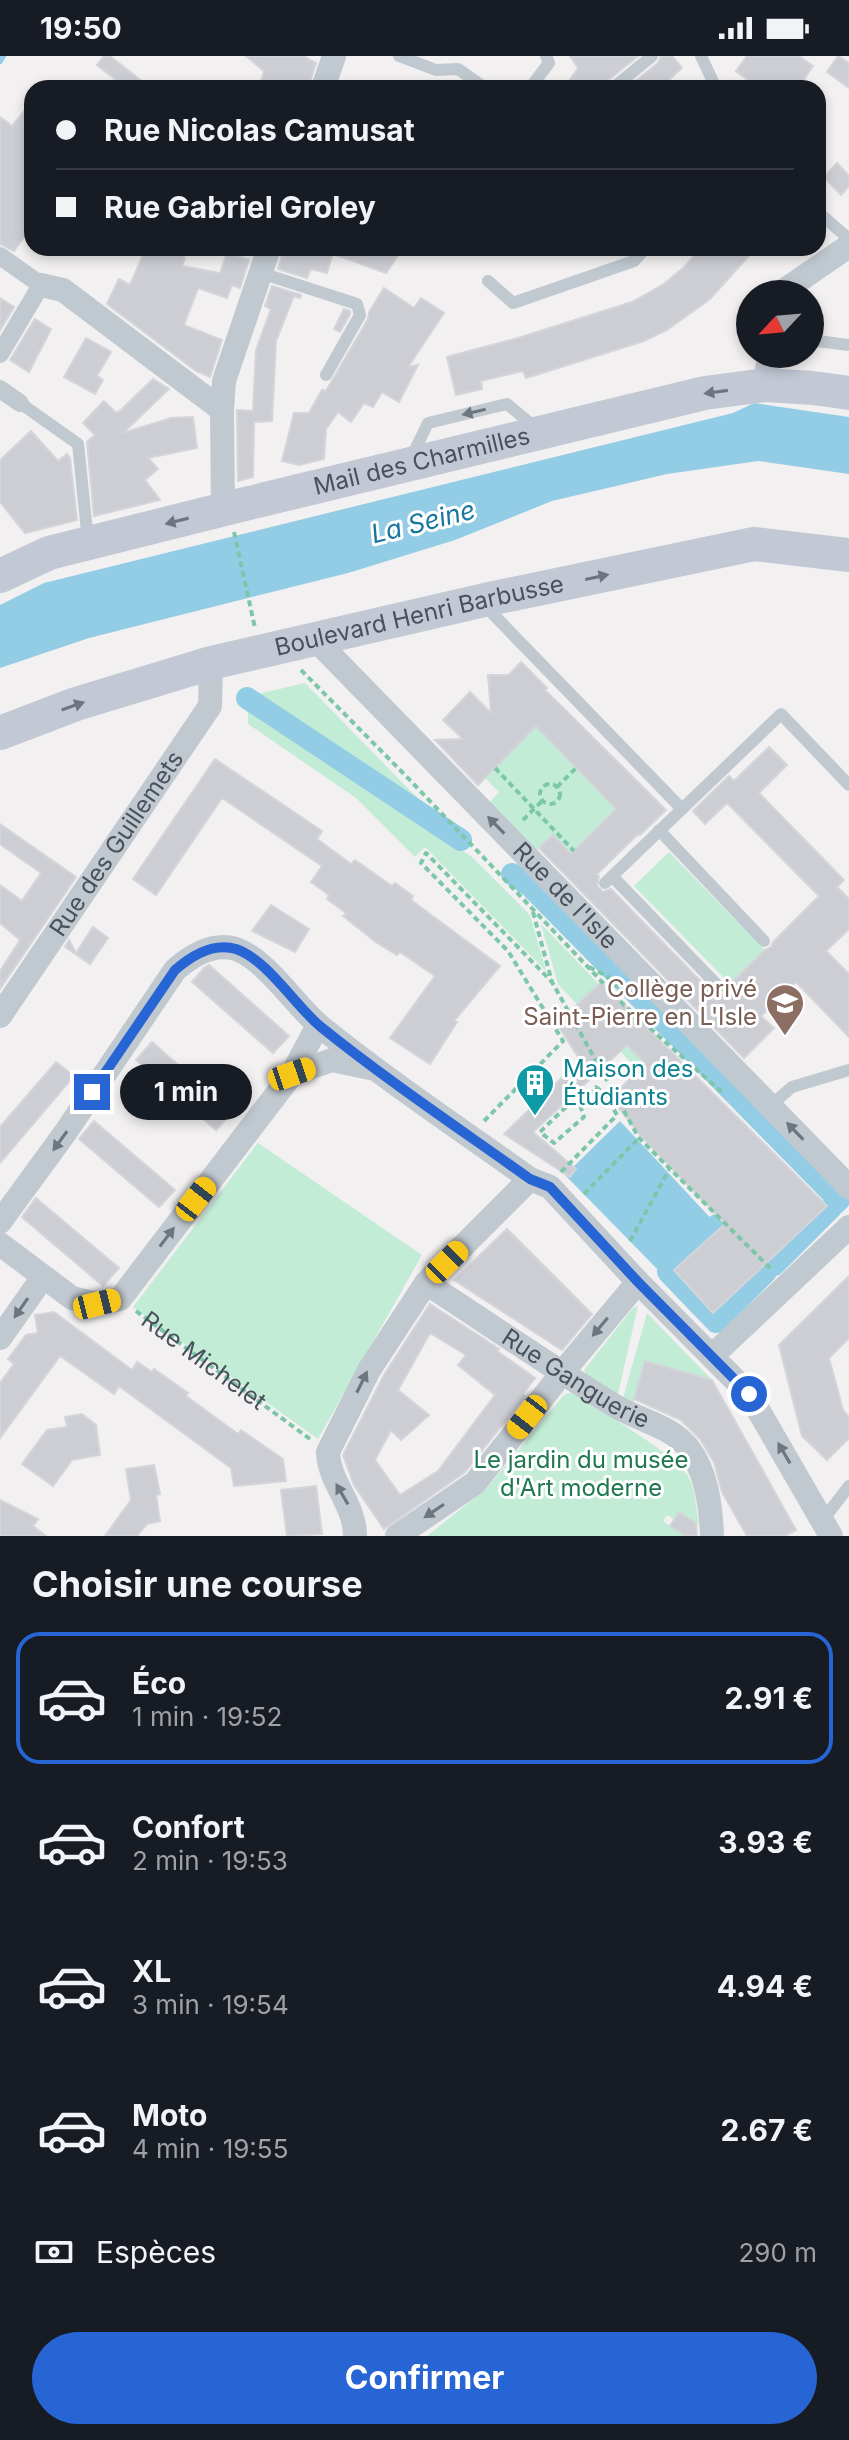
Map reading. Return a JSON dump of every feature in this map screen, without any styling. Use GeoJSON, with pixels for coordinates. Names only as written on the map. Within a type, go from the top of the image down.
{"type":"FeatureCollection","features":[{"type":"Feature","properties":{"kind":"main road","name":"Mail des Charmilles"},"geometry":{"type":"LineString","coordinates":[[0,576],[49,553],[228,519],[408,464],[705,393],[767,370],[813,388],[849,393]]}},
{"type":"Feature","properties":{"kind":"main road","name":"Boulevard Henri Barbusse"},"geometry":{"type":"LineString","coordinates":[[0,733],[76,704],[211,663],[306,653],[489,599],[754,544],[849,555]]}},
{"type":"Feature","properties":{"kind":"street"},"geometry":{"type":"LineString","coordinates":[[326,80],[334,56]]}},
{"type":"Feature","properties":{"kind":"street"},"geometry":{"type":"LineString","coordinates":[[799,280],[849,246]]}},
{"type":"Feature","properties":{"kind":"street"},"geometry":{"type":"LineString","coordinates":[[0,256],[41,285],[63,290],[222,410]]}},
{"type":"Feature","properties":{"kind":"street"},"geometry":{"type":"LineString","coordinates":[[228,519],[222,410],[224,381],[266,256]]}},
{"type":"Feature","properties":{"kind":"street"},"geometry":{"type":"LineString","coordinates":[[0,354],[41,285]]}},
{"type":"Feature","properties":{"kind":"street"},"geometry":{"type":"LineString","coordinates":[[0,389],[20,403]]}},
{"type":"Feature","properties":{"kind":"street","name":"Rue de l'Isle"},"geometry":{"type":"LineString","coordinates":[[306,653],[507,836],[849,1187]]}},
{"type":"Feature","properties":{"kind":"street","name":"Rue des Guillemets"},"geometry":{"type":"LineString","coordinates":[[0,1016],[210,706],[211,663]]}},
{"type":"Feature","properties":{"kind":"street"},"geometry":{"type":"LineString","coordinates":[[0,1222],[65,1133],[175,970],[188,958],[218,947],[237,950],[272,975],[318,1025],[378,1075],[530,1179],[550,1187],[749,1394],[827,1528]]}},
{"type":"Feature","properties":{"kind":"street"},"geometry":{"type":"LineString","coordinates":[[120,1299],[292,1074],[318,1025]]}},
{"type":"Feature","properties":{"kind":"street"},"geometry":{"type":"LineString","coordinates":[[292,1074],[332,1060],[378,1075]]}},
{"type":"Feature","properties":{"kind":"street"},"geometry":{"type":"LineString","coordinates":[[355,1536],[353,1517],[328,1465],[328,1452],[369,1370],[426,1283],[530,1179]]}},
{"type":"Feature","properties":{"kind":"street"},"geometry":{"type":"LineString","coordinates":[[712,1356],[849,1227]]}},
{"type":"Feature","properties":{"kind":"street","name":"Rue Michelet"},"geometry":{"type":"LineString","coordinates":[[0,1244],[72,1298],[97,1304],[120,1299]]}},
{"type":"Feature","properties":{"kind":"street"},"geometry":{"type":"LineString","coordinates":[[0,1338],[43,1277]]}},
{"type":"Feature","properties":{"kind":"street"},"geometry":{"type":"LineString","coordinates":[[397,1536],[475,1483],[638,1282]]}},
{"type":"Feature","properties":{"kind":"street","name":"Rue Ganguerie"},"geometry":{"type":"LineString","coordinates":[[426,1283],[562,1373],[619,1408],[664,1430],[688,1448],[704,1479],[711,1510],[712,1536]]}},
{"type":"Feature","properties":{"kind":"lane"},"geometry":{"type":"LineString","coordinates":[[399,56],[436,70],[458,69],[474,80]]}},
{"type":"Feature","properties":{"kind":"lane"},"geometry":{"type":"LineString","coordinates":[[536,80],[549,63],[546,56]]}},
{"type":"Feature","properties":{"kind":"lane"},"geometry":{"type":"LineString","coordinates":[[623,80],[652,56]]}},
{"type":"Feature","properties":{"kind":"lane"},"geometry":{"type":"LineString","coordinates":[[701,56],[712,80]]}},
{"type":"Feature","properties":{"kind":"lane"},"geometry":{"type":"LineString","coordinates":[[826,219],[849,239]]}},
{"type":"Feature","properties":{"kind":"lane"},"geometry":{"type":"LineString","coordinates":[[488,281],[513,303],[634,261],[639,256]]}},
{"type":"Feature","properties":{"kind":"lane"},"geometry":{"type":"LineString","coordinates":[[261,273],[357,304],[360,315],[326,375]]}},
{"type":"Feature","properties":{"kind":"lane"},"geometry":{"type":"LineString","coordinates":[[824,342],[849,345]]}},
{"type":"Feature","properties":{"kind":"lane"},"geometry":{"type":"LineString","coordinates":[[20,403],[78,444],[88,544]]}},
{"type":"Feature","properties":{"kind":"lane"},"geometry":{"type":"LineString","coordinates":[[489,599],[492,613],[682,809]]}},
{"type":"Feature","properties":{"kind":"lane"},"geometry":{"type":"LineString","coordinates":[[719,987],[609,879],[781,714],[849,785]]}},
{"type":"Feature","properties":{"kind":"lane"},"geometry":{"type":"LineString","coordinates":[[659,830],[764,941]]}},
{"type":"Feature","properties":{"kind":"lane"},"geometry":{"type":"LineString","coordinates":[[770,1106],[792,1087],[849,1070]]}},
{"type":"Feature","properties":{"kind":"lane"},"geometry":{"type":"LineString","coordinates":[[827,1528],[849,1486]]}},
{"type":"Feature","properties":{"kind":"path"},"geometry":{"type":"LineString","coordinates":[[228,519],[254,624]]}},
{"type":"Feature","properties":{"kind":"path"},"geometry":{"type":"LineString","coordinates":[[306,653],[406,776],[624,1005],[732,1102]]}},
{"type":"Feature","properties":{"kind":"path"},"geometry":{"type":"LineString","coordinates":[[495,768],[574,851]]}},
{"type":"Feature","properties":{"kind":"path"},"geometry":{"type":"LineString","coordinates":[[557,787],[576,768]]}},
{"type":"Feature","properties":{"kind":"path"},"geometry":{"type":"LineString","coordinates":[[550,784],[557,787],[560,793],[557,802],[548,805],[542,801],[539,795],[544,786],[550,784]]}},
{"type":"Feature","properties":{"kind":"path"},"geometry":{"type":"LineString","coordinates":[[507,836],[542,801]]}},
{"type":"Feature","properties":{"kind":"path"},"geometry":{"type":"LineString","coordinates":[[477,1128],[563,1041],[508,951],[421,863],[426,853],[552,982]]}},
{"type":"Feature","properties":{"kind":"path"},"geometry":{"type":"LineString","coordinates":[[532,908],[552,982],[639,1138],[769,1270]]}},
{"type":"Feature","properties":{"kind":"path"},"geometry":{"type":"LineString","coordinates":[[587,966],[607,976],[623,991]]}},
{"type":"Feature","properties":{"kind":"path"},"geometry":{"type":"LineString","coordinates":[[605,1094],[608,1083]]}},
{"type":"Feature","properties":{"kind":"path"},"geometry":{"type":"LineString","coordinates":[[557,1177],[617,1115],[605,1094],[596,1087],[580,1105]]}},
{"type":"Feature","properties":{"kind":"path"},"geometry":{"type":"LineString","coordinates":[[572,1101],[580,1105],[584,1117],[554,1143],[540,1132],[572,1101]]}},
{"type":"Feature","properties":{"kind":"path"},"geometry":{"type":"LineString","coordinates":[[580,1199],[639,1138]]}},
{"type":"Feature","properties":{"kind":"path"},"geometry":{"type":"LineString","coordinates":[[626,1247],[669,1170]]}},
{"type":"Feature","properties":{"kind":"path","name":"Rue Michelet"},"geometry":{"type":"LineString","coordinates":[[120,1299],[328,1452]]}},
{"type":"Feature","properties":{"kind":"green space"},"geometry":{"type":"Polygon","coordinates":[[[305,683],[434,815],[258,694],[305,683]]]}},
{"type":"Feature","properties":{"kind":"green space"},"geometry":{"type":"Polygon","coordinates":[[[248,708],[472,857],[530,915],[546,971],[425,847],[415,857],[356,798],[248,724],[248,708]]]}},
{"type":"Feature","properties":{"kind":"green space"},"geometry":{"type":"Polygon","coordinates":[[[536,726],[616,809],[571,853],[553,835],[537,850],[490,802],[499,792],[485,778],[536,726]]]}},
{"type":"Feature","properties":{"kind":"green space"},"geometry":{"type":"Polygon","coordinates":[[[669,852],[765,950],[730,984],[634,886],[669,852]]]}},
{"type":"Feature","properties":{"kind":"green space"},"geometry":{"type":"Polygon","coordinates":[[[541,924],[670,1058],[647,1080],[558,984],[541,924]]]}},
{"type":"Feature","properties":{"kind":"green space"},"geometry":{"type":"Polygon","coordinates":[[[258,1143],[422,1255],[318,1439],[133,1307],[258,1143]]]}},
{"type":"Feature","properties":{"kind":"green space"},"geometry":{"type":"Polygon","coordinates":[[[638,1306],[618,1394],[586,1375],[584,1370],[633,1308],[638,1306]]]}},
{"type":"Feature","properties":{"kind":"green space"},"geometry":{"type":"Polygon","coordinates":[[[647,1313],[712,1380],[645,1361],[633,1405],[623,1398],[647,1313]]]}},
{"type":"Feature","properties":{"kind":"green space","name":"Le jardin du musée d'Art moderne"},"geometry":{"type":"Polygon","coordinates":[[[568,1393],[634,1432],[680,1466],[693,1488],[699,1525],[679,1512],[674,1519],[667,1515],[663,1521],[685,1536],[427,1536],[486,1489],[568,1393]]]}},
{"type":"Feature","properties":{"kind":"water","name":"La Seine"},"geometry":{"type":"Polygon","coordinates":[[[754,403],[849,417],[849,474],[758,461],[667,474],[552,501],[455,540],[348,573],[89,638],[0,668],[0,605],[44,583],[733,413],[754,403]]]}},
{"type":"Feature","properties":{"kind":"water"},"geometry":{"type":"Polygon","coordinates":[[[620,1121],[717,1225],[664,1276],[565,1175],[620,1121]]]}},
{"type":"Feature","properties":{"kind":"building"},"geometry":{"type":"Polygon","coordinates":[[[104,56],[110,56],[140,80],[116,80],[97,65],[104,56]]]}},
{"type":"Feature","properties":{"kind":"building"},"geometry":{"type":"Polygon","coordinates":[[[246,56],[303,56],[316,63],[311,80],[261,80],[264,71],[246,56]]]}},
{"type":"Feature","properties":{"kind":"building"},"geometry":{"type":"Polygon","coordinates":[[[570,56],[638,56],[608,80],[570,80],[578,68],[570,56]]]}},
{"type":"Feature","properties":{"kind":"building"},"geometry":{"type":"Polygon","coordinates":[[[661,56],[672,56],[682,68],[669,80],[637,80],[658,63],[661,56]]]}},
{"type":"Feature","properties":{"kind":"building"},"geometry":{"type":"Polygon","coordinates":[[[747,56],[799,56],[813,66],[803,80],[748,80],[736,71],[747,56]]]}},
{"type":"Feature","properties":{"kind":"building"},"geometry":{"type":"Polygon","coordinates":[[[838,56],[849,63],[849,88],[827,72],[838,56]]]}},
{"type":"Feature","properties":{"kind":"building"},"geometry":{"type":"Polygon","coordinates":[[[24,111],[24,237],[14,251],[0,244],[0,117],[12,126],[24,111]]]}},
{"type":"Feature","properties":{"kind":"building"},"geometry":{"type":"Polygon","coordinates":[[[837,163],[849,176],[849,186],[841,195],[826,179],[826,175],[837,163]]]}},
{"type":"Feature","properties":{"kind":"building"},"geometry":{"type":"Polygon","coordinates":[[[143,256],[183,256],[182,266],[220,273],[226,256],[249,260],[240,288],[232,285],[227,298],[198,288],[184,325],[222,340],[210,377],[196,371],[107,304],[119,279],[130,285],[143,256]]]}},
{"type":"Feature","properties":{"kind":"building"},"geometry":{"type":"Polygon","coordinates":[[[282,256],[332,256],[327,273],[311,269],[307,278],[278,269],[282,256]]]}},
{"type":"Feature","properties":{"kind":"building"},"geometry":{"type":"Polygon","coordinates":[[[339,256],[398,256],[386,273],[339,256]]]}},
{"type":"Feature","properties":{"kind":"building"},"geometry":{"type":"Polygon","coordinates":[[[694,256],[749,256],[710,299],[667,330],[644,341],[526,378],[523,371],[481,381],[482,389],[456,395],[447,357],[632,302],[664,284],[694,256]]]}},
{"type":"Feature","properties":{"kind":"building"},"geometry":{"type":"Polygon","coordinates":[[[272,286],[301,295],[300,298],[294,296],[276,341],[272,421],[254,422],[253,477],[238,481],[237,410],[253,411],[256,350],[271,309],[265,306],[272,286]]]}},
{"type":"Feature","properties":{"kind":"building"},"geometry":{"type":"Polygon","coordinates":[[[384,288],[414,308],[421,298],[444,313],[408,367],[418,365],[399,402],[382,392],[373,407],[364,403],[351,422],[338,412],[326,429],[324,459],[299,465],[282,461],[294,413],[309,413],[322,390],[326,391],[384,288]]]}},
{"type":"Feature","properties":{"kind":"building"},"geometry":{"type":"Polygon","coordinates":[[[0,298],[14,307],[0,330],[0,298]]]}},
{"type":"Feature","properties":{"kind":"building"},"geometry":{"type":"Polygon","coordinates":[[[344,309],[350,314],[340,332],[334,329],[344,309]]]}},
{"type":"Feature","properties":{"kind":"building"},"geometry":{"type":"Polygon","coordinates":[[[35,319],[51,329],[29,372],[10,360],[35,319]]]}},
{"type":"Feature","properties":{"kind":"building"},"geometry":{"type":"Polygon","coordinates":[[[86,338],[111,352],[97,376],[103,380],[95,394],[64,377],[86,338]]]}},
{"type":"Feature","properties":{"kind":"building"},"geometry":{"type":"Polygon","coordinates":[[[153,379],[169,389],[123,433],[171,418],[193,417],[197,448],[148,458],[158,469],[145,480],[160,500],[94,516],[87,442],[95,435],[83,423],[104,401],[116,413],[120,411],[153,379]]]}},
{"type":"Feature","properties":{"kind":"building"},"geometry":{"type":"Polygon","coordinates":[[[31,431],[58,461],[67,454],[70,458],[77,520],[25,533],[0,502],[0,460],[31,431]]]}},
{"type":"Feature","properties":{"kind":"building"},"geometry":{"type":"Polygon","coordinates":[[[521,662],[547,688],[545,690],[666,810],[597,874],[597,886],[603,892],[611,889],[716,997],[726,993],[728,986],[771,947],[819,896],[727,803],[705,824],[693,811],[729,776],[734,781],[769,747],[787,765],[759,793],[844,880],[837,887],[849,899],[849,929],[826,951],[849,974],[849,1037],[796,982],[761,1016],[774,1028],[744,1058],[539,848],[553,835],[571,854],[616,809],[536,726],[478,785],[435,740],[463,739],[443,720],[470,692],[491,713],[488,675],[509,675],[521,662]]]}},
{"type":"Feature","properties":{"kind":"building"},"geometry":{"type":"Polygon","coordinates":[[[215,759],[322,831],[317,839],[351,864],[355,860],[392,886],[395,883],[413,896],[411,900],[500,966],[454,1021],[457,1022],[430,1064],[390,1038],[435,976],[400,952],[397,955],[377,943],[343,916],[346,913],[311,882],[322,866],[222,798],[156,895],[133,879],[215,759]]]}},
{"type":"Feature","properties":{"kind":"building"},"geometry":{"type":"Polygon","coordinates":[[[0,824],[76,877],[0,989],[0,971],[20,940],[0,923],[0,885],[22,901],[41,873],[0,844],[0,824]]]}},
{"type":"Feature","properties":{"kind":"building"},"geometry":{"type":"Polygon","coordinates":[[[271,905],[309,929],[295,952],[252,931],[271,905]]]}},
{"type":"Feature","properties":{"kind":"building"},"geometry":{"type":"Polygon","coordinates":[[[93,927],[108,938],[90,964],[65,947],[69,940],[76,953],[93,927]]]}},
{"type":"Feature","properties":{"kind":"building"},"geometry":{"type":"Polygon","coordinates":[[[209,965],[289,1036],[273,1053],[192,982],[209,965]]]}},
{"type":"Feature","properties":{"kind":"building"},"geometry":{"type":"Polygon","coordinates":[[[601,982],[827,1206],[713,1313],[674,1270],[725,1224],[641,1136],[611,1098],[645,1063],[627,1045],[533,1132],[576,1169],[570,1177],[504,1134],[580,1060],[557,1024],[601,982]]]}},
{"type":"Feature","properties":{"kind":"building"},"geometry":{"type":"Polygon","coordinates":[[[152,1042],[232,1112],[216,1130],[136,1060],[152,1042]]]}},
{"type":"Feature","properties":{"kind":"building"},"geometry":{"type":"Polygon","coordinates":[[[56,1062],[74,1076],[0,1163],[0,1127],[56,1062]]]}},
{"type":"Feature","properties":{"kind":"building"},"geometry":{"type":"Polygon","coordinates":[[[94,1121],[175,1190],[159,1207],[79,1139],[94,1121]]]}},
{"type":"Feature","properties":{"kind":"building"},"geometry":{"type":"Polygon","coordinates":[[[36,1198],[119,1268],[103,1286],[22,1217],[36,1198]]]}},
{"type":"Feature","properties":{"kind":"building"},"geometry":{"type":"Polygon","coordinates":[[[507,1229],[592,1314],[562,1350],[454,1280],[507,1229]]]}},
{"type":"Feature","properties":{"kind":"building"},"geometry":{"type":"Polygon","coordinates":[[[849,1276],[849,1338],[829,1358],[843,1410],[849,1417],[849,1438],[827,1460],[802,1436],[779,1345],[849,1276]]]}},
{"type":"Feature","properties":{"kind":"building"},"geometry":{"type":"Polygon","coordinates":[[[430,1304],[499,1349],[497,1351],[535,1378],[523,1394],[525,1396],[465,1472],[384,1529],[354,1485],[343,1455],[384,1375],[430,1304]],[[430,1333],[398,1390],[429,1415],[401,1440],[391,1430],[375,1460],[400,1495],[438,1471],[495,1395],[458,1365],[466,1355],[430,1333]]]}},
{"type":"Feature","properties":{"kind":"building"},"geometry":{"type":"Polygon","coordinates":[[[54,1312],[132,1370],[137,1362],[152,1372],[154,1369],[238,1434],[241,1430],[283,1459],[286,1481],[234,1486],[231,1468],[119,1386],[114,1394],[60,1356],[0,1438],[0,1383],[14,1364],[8,1359],[26,1335],[38,1333],[35,1315],[54,1312]]]}},
{"type":"Feature","properties":{"kind":"building"},"geometry":{"type":"Polygon","coordinates":[[[645,1361],[712,1380],[796,1530],[785,1536],[747,1536],[722,1492],[714,1462],[700,1439],[681,1420],[634,1399],[645,1361]]]}},
{"type":"Feature","properties":{"kind":"building"},"geometry":{"type":"Polygon","coordinates":[[[82,1414],[96,1425],[100,1455],[72,1460],[53,1486],[22,1464],[47,1430],[67,1427],[65,1417],[82,1414]]]}},
{"type":"Feature","properties":{"kind":"building"},"geometry":{"type":"Polygon","coordinates":[[[154,1465],[160,1494],[156,1495],[160,1521],[147,1524],[137,1536],[105,1536],[131,1500],[126,1469],[154,1465]]]}},
{"type":"Feature","properties":{"kind":"building"},"geometry":{"type":"Polygon","coordinates":[[[316,1486],[322,1534],[287,1536],[281,1490],[316,1486]]]}},
{"type":"Feature","properties":{"kind":"building"},"geometry":{"type":"Polygon","coordinates":[[[0,1500],[38,1519],[33,1526],[46,1536],[0,1536],[0,1500]]]}},
{"type":"Feature","properties":{"kind":"building"},"geometry":{"type":"Polygon","coordinates":[[[679,1512],[696,1523],[697,1536],[685,1536],[670,1526],[679,1512]]]}},
{"type":"Feature","properties":{"kind":"waterway"},"geometry":{"type":"LineString","coordinates":[[0,61],[3,56]]}},
{"type":"Feature","properties":{"kind":"waterway"},"geometry":{"type":"LineString","coordinates":[[247,698],[461,840]]}},
{"type":"Feature","properties":{"kind":"waterway"},"geometry":{"type":"LineString","coordinates":[[512,874],[530,886],[839,1200],[836,1203]]}},
{"type":"Feature","properties":{"kind":"waterway"},"geometry":{"type":"LineString","coordinates":[[774,1265],[831,1208]]}},
{"type":"Feature","properties":{"kind":"waterway"},"geometry":{"type":"LineString","coordinates":[[717,1225],[766,1272],[716,1322],[668,1272],[717,1225]]}},
{"type":"Feature","properties":{"kind":"place","name":"Collège privé Saint-Pierre en L'Isle"},"geometry":{"type":"Point","coordinates":[785,1037]}},
{"type":"Feature","properties":{"kind":"place","name":"Maison des Étudiants"},"geometry":{"type":"Point","coordinates":[535,1117]}},
{"type":"Feature","properties":{"kind":"route"},"geometry":{"type":"LineString","coordinates":[[92,1092],[175,970],[188,958],[218,947],[237,950],[272,975],[318,1025],[530,1179],[550,1187],[749,1394]]}}]}
